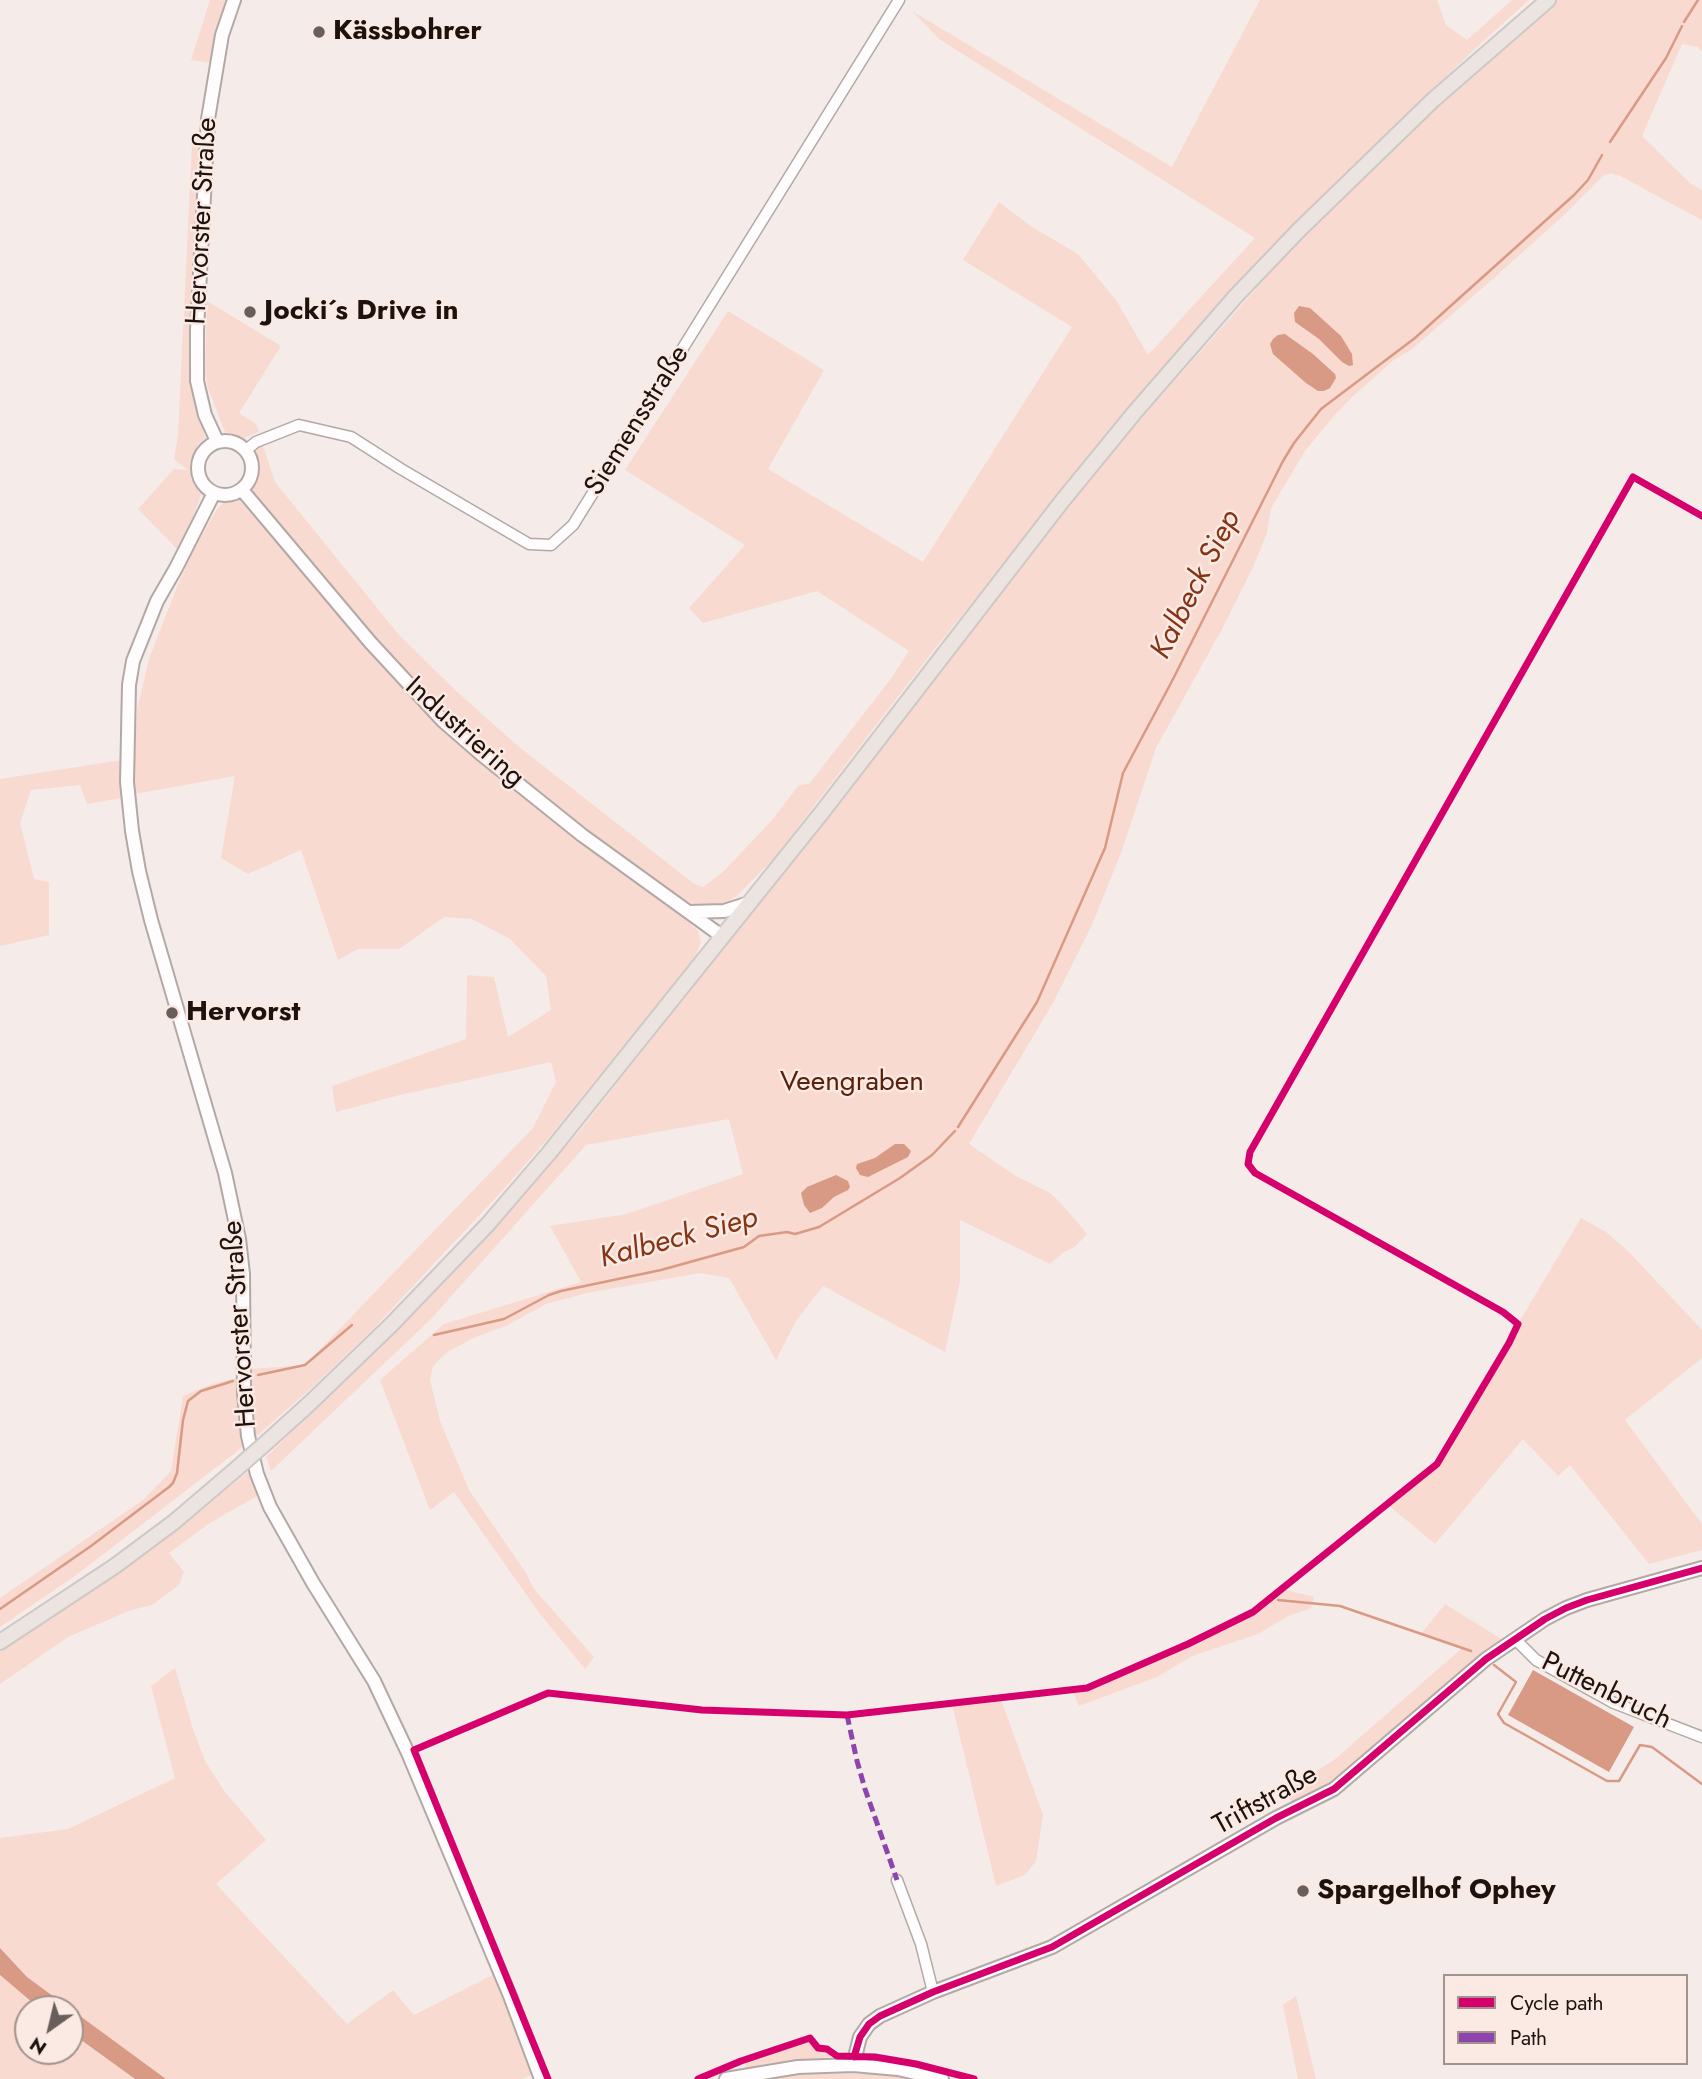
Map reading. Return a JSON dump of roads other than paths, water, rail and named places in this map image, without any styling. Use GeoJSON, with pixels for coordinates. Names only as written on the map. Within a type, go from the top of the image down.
{"type":"FeatureCollection","features":[{"type":"Feature","properties":{"kind":"main road"},"geometry":{"type":"LineString","coordinates":[[0,1642],[116,1566],[174,1522],[235,1470],[352,1364],[488,1223],[556,1144],[723,937],[1063,500],[1135,412],[1235,298],[1308,221],[1433,100],[1548,0]]}},
{"type":"Feature","properties":{"kind":"street","name":"Hervorster Straße"},"geometry":{"type":"LineString","coordinates":[[217,441],[205,415],[197,381],[197,330],[208,120],[222,35],[234,0]]}},
{"type":"Feature","properties":{"kind":"street","name":"Siemensstraße"},"geometry":{"type":"LineString","coordinates":[[246,450],[256,442],[299,425],[351,437],[529,544],[551,545],[573,525],[899,0]]}},
{"type":"Feature","properties":{"kind":"street"},"geometry":{"type":"LineString","coordinates":[[217,441],[232,441],[246,450],[252,463],[251,478],[242,490],[228,496],[214,494],[201,482],[197,466],[203,450],[217,441]]}},
{"type":"Feature","properties":{"kind":"street","name":"Industriering"},"geometry":{"type":"LineString","coordinates":[[242,490],[370,642],[443,721],[582,835],[723,937]]}},
{"type":"Feature","properties":{"kind":"street","name":"Hervorster Straße"},"geometry":{"type":"LineString","coordinates":[[214,494],[157,601],[132,661],[127,782],[132,831],[145,896],[225,1173],[239,1239],[248,1436],[257,1474],[270,1507],[374,1681],[408,1753],[510,1996],[541,2079]]}},
{"type":"Feature","properties":{"kind":"street"},"geometry":{"type":"LineString","coordinates":[[689,912],[724,911],[749,903]]}},
{"type":"Feature","properties":{"kind":"street","name":"Triftstraße"},"geometry":{"type":"LineString","coordinates":[[853,2065],[860,2037],[869,2024],[880,2016],[933,1992],[1052,1947],[1276,1818],[1334,1789],[1486,1659],[1545,1619],[1587,1600],[1702,1567]]}},
{"type":"Feature","properties":{"kind":"street","name":"Puttenbruch"},"geometry":{"type":"LineString","coordinates":[[1515,1639],[1536,1660],[1614,1703],[1702,1737]]}},
{"type":"Feature","properties":{"kind":"street"},"geometry":{"type":"LineString","coordinates":[[897,1880],[921,1944],[933,1992]]}},
{"type":"Feature","properties":{"kind":"street"},"geometry":{"type":"LineString","coordinates":[[726,2079],[798,2067],[853,2065],[898,2069],[942,2079]]}},
{"type":"Feature","properties":{"kind":"waterway","name":"Kalbeck Siep"},"geometry":{"type":"LineString","coordinates":[[1684,22],[1698,0]]}},
{"type":"Feature","properties":{"kind":"waterway","name":"Kalbeck Siep"},"geometry":{"type":"LineString","coordinates":[[1610,142],[1666,58],[1682,26]]}},
{"type":"Feature","properties":{"kind":"waterway","name":"Kalbeck Siep"},"geometry":{"type":"LineString","coordinates":[[958,1127],[1037,1002],[1105,848],[1123,773],[1294,443],[1321,409],[1415,338],[1574,195],[1588,180],[1602,155]]}},
{"type":"Feature","properties":{"kind":"waterway","name":"Kalbeck Siep"},"geometry":{"type":"LineString","coordinates":[[434,1335],[504,1319],[561,1291],[661,1270],[744,1247],[759,1236],[787,1232],[795,1234],[819,1227],[900,1178],[932,1155],[955,1131]]}},
{"type":"Feature","properties":{"kind":"waterway","name":"Kalbeck Siep"},"geometry":{"type":"LineString","coordinates":[[258,1375],[305,1365],[352,1325]]}},
{"type":"Feature","properties":{"kind":"waterway","name":"Kalbeck Siep"},"geometry":{"type":"LineString","coordinates":[[0,1609],[91,1546],[169,1487],[177,1473],[188,1401],[201,1391],[233,1381]]}},
{"type":"Feature","properties":{"kind":"waterway"},"geometry":{"type":"LineString","coordinates":[[1278,1600],[1340,1606],[1471,1651]]}},
{"type":"Feature","properties":{"kind":"waterway"},"geometry":{"type":"LineString","coordinates":[[1494,1665],[1516,1682],[1498,1714],[1504,1723],[1607,1781],[1619,1781],[1640,1745],[1652,1747],[1702,1784]]}},
{"type":"Feature","properties":{"kind":"place","name":"Kässbohrer"},"geometry":{"type":"Point","coordinates":[319,32]}},
{"type":"Feature","properties":{"kind":"place","name":"Jocki´s Drive in"},"geometry":{"type":"Point","coordinates":[250,312]}},
{"type":"Feature","properties":{"kind":"place","name":"Hervorst"},"geometry":{"type":"Point","coordinates":[172,1013]}},
{"type":"Feature","properties":{"kind":"place","name":"Spargelhof Ophey"},"geometry":{"type":"Point","coordinates":[1303,1891]}},
{"type":"Feature","properties":{"kind":"park label","name":"Veengraben"},"geometry":{"type":"Point","coordinates":[852,1083]}}]}
